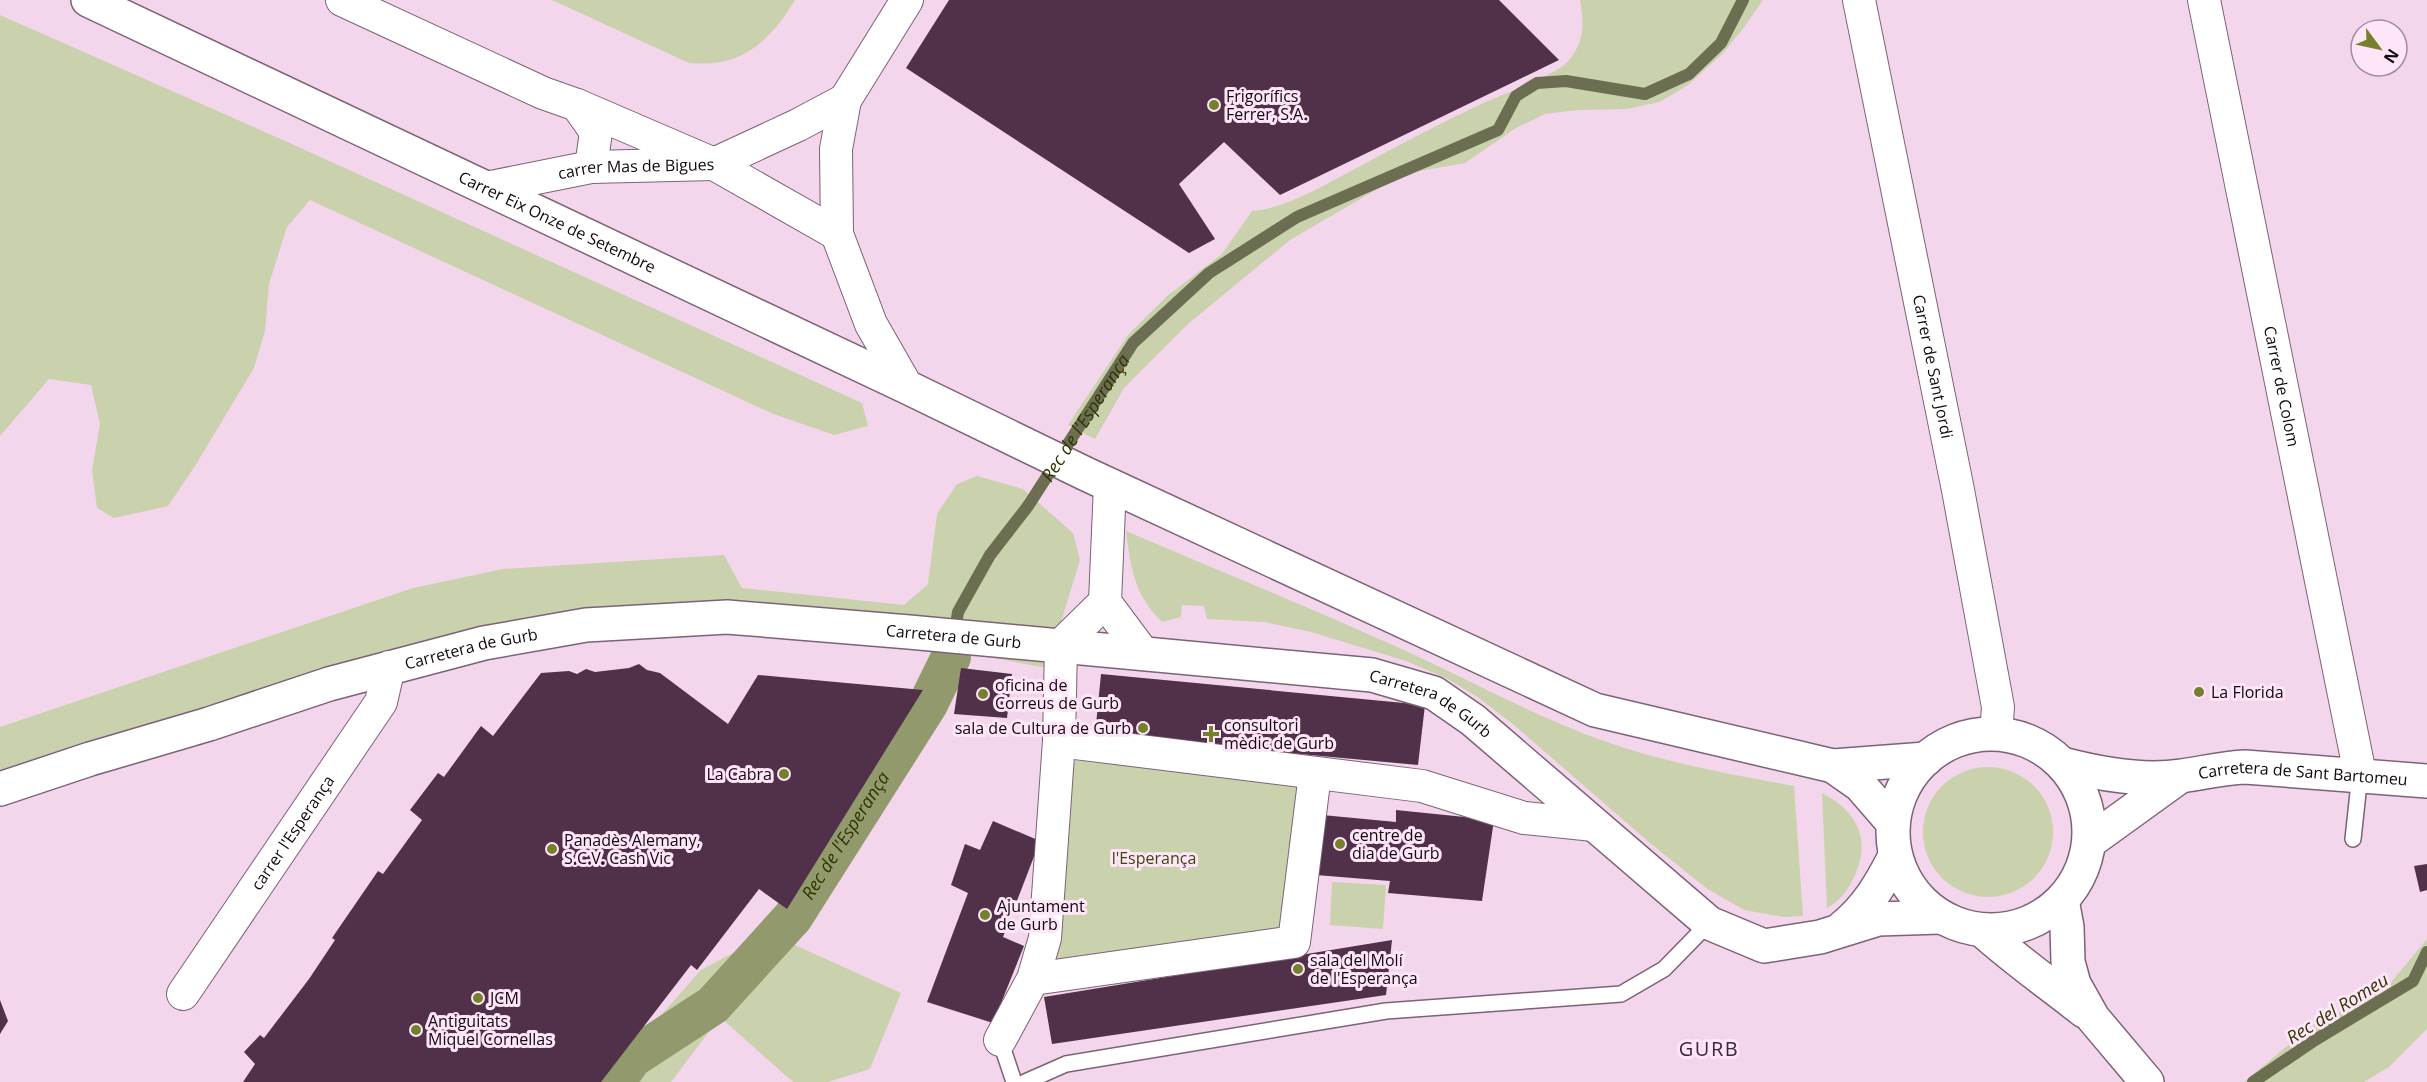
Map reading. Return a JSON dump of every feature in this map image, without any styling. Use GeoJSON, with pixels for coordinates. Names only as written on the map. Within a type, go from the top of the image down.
{"type":"FeatureCollection","features":[{"type":"Feature","properties":{"kind":"street","name":"Carrer Eix Onze de Setembre"},"geometry":{"type":"LineString","coordinates":[[88,0],[907,387],[1098,480],[1595,710],[1833,766]]}},
{"type":"Feature","properties":{"kind":"street"},"geometry":{"type":"LineString","coordinates":[[342,0],[543,93],[577,105],[714,164],[837,234]]}},
{"type":"Feature","properties":{"kind":"street"},"geometry":{"type":"LineString","coordinates":[[907,0],[845,100],[836,148],[837,234],[871,324],[907,387]]}},
{"type":"Feature","properties":{"kind":"street","name":"Carrer de Sant Jordi"},"geometry":{"type":"LineString","coordinates":[[1859,0],[1962,512],[1998,706],[1996,734]]}},
{"type":"Feature","properties":{"kind":"street","name":"Carrer de Colom"},"geometry":{"type":"LineString","coordinates":[[2204,0],[2360,774]]}},
{"type":"Feature","properties":{"kind":"street","name":"carrer Mas de Bigues"},"geometry":{"type":"LineString","coordinates":[[486,188],[591,167],[714,164],[798,125],[845,100]]}},
{"type":"Feature","properties":{"kind":"street"},"geometry":{"type":"LineString","coordinates":[[577,105],[596,132],[591,167]]}},
{"type":"Feature","properties":{"kind":"street"},"geometry":{"type":"LineString","coordinates":[[1098,480],[1105,602],[1143,653]]}},
{"type":"Feature","properties":{"kind":"street"},"geometry":{"type":"LineString","coordinates":[[1000,1040],[1033,979],[1045,938],[1059,741],[1061,645],[1105,602]]}},
{"type":"Feature","properties":{"kind":"street","name":"Carretera de Gurb"},"geometry":{"type":"LineString","coordinates":[[0,789],[329,684],[484,644],[586,625],[727,617],[1061,645],[1372,675],[1434,693],[1473,720],[1709,923],[1764,946],[1821,937],[1878,919],[1940,917]]}},
{"type":"Feature","properties":{"kind":"street","name":"carrer l'Esperança"},"geometry":{"type":"LineString","coordinates":[[183,994],[381,702],[389,667]]}},
{"type":"Feature","properties":{"kind":"street"},"geometry":{"type":"LineString","coordinates":[[1996,734],[2025,740],[2045,750],[2062,764],[2076,783],[2086,806],[2090,830],[2080,873],[2062,900],[2046,914],[2025,924],[2004,930],[1982,930],[1960,926],[1940,917],[1915,895],[1903,876],[1895,856],[1893,823],[1903,788],[1926,759],[1959,740],[1977,735],[1996,734]]}},
{"type":"Feature","properties":{"kind":"street"},"geometry":{"type":"LineString","coordinates":[[1059,741],[1422,786],[1524,818],[1594,825]]}},
{"type":"Feature","properties":{"kind":"street"},"geometry":{"type":"LineString","coordinates":[[1833,766],[1926,759]]}},
{"type":"Feature","properties":{"kind":"street","name":"Carretera de Sant Bartomeu"},"geometry":{"type":"LineString","coordinates":[[2062,764],[2121,776],[2180,777],[2219,768],[2245,767],[2360,774],[2427,781]]}},
{"type":"Feature","properties":{"kind":"street"},"geometry":{"type":"LineString","coordinates":[[1833,766],[1860,785],[1893,823]]}},
{"type":"Feature","properties":{"kind":"street"},"geometry":{"type":"LineString","coordinates":[[1033,979],[1294,942],[1315,774]]}},
{"type":"Feature","properties":{"kind":"street","name":"Carretera de Sant Bartomeu"},"geometry":{"type":"LineString","coordinates":[[2089,842],[2180,777]]}},
{"type":"Feature","properties":{"kind":"street","name":"Carretera de Gurb"},"geometry":{"type":"LineString","coordinates":[[1838,931],[1860,914],[1879,886],[1895,856]]}},
{"type":"Feature","properties":{"kind":"street"},"geometry":{"type":"LineString","coordinates":[[2062,900],[2067,927],[2068,962],[2074,984],[2092,1018]]}},
{"type":"Feature","properties":{"kind":"street"},"geometry":{"type":"LineString","coordinates":[[1982,930],[2015,960],[2041,976],[2092,1018],[2146,1082]]}},
{"type":"Feature","properties":{"kind":"lane"},"geometry":{"type":"LineString","coordinates":[[2353,839],[2360,774]]}},
{"type":"Feature","properties":{"kind":"lane"},"geometry":{"type":"LineString","coordinates":[[1025,1082],[1066,1064],[1386,1011],[1621,994],[1664,969],[1709,923]]}},
{"type":"Feature","properties":{"kind":"lane"},"geometry":{"type":"LineString","coordinates":[[1000,1040],[1014,1082]]}},
{"type":"Feature","properties":{"kind":"green space"},"geometry":{"type":"Polygon","coordinates":[[[552,0],[795,0],[775,28],[752,49],[724,61],[689,63],[552,0]]]}},
{"type":"Feature","properties":{"kind":"green space"},"geometry":{"type":"Polygon","coordinates":[[[1580,0],[1763,0],[1722,54],[1688,85],[1659,102],[1627,109],[1578,110],[1545,114],[1516,128],[1465,163],[1403,174],[1290,240],[1188,324],[1124,388],[1095,439],[1068,425],[1128,335],[1167,296],[1222,254],[1252,211],[1278,206],[1304,195],[1454,117],[1555,71],[1569,60],[1581,39],[1580,0]]]}},
{"type":"Feature","properties":{"kind":"green space"},"geometry":{"type":"Polygon","coordinates":[[[0,15],[283,140],[862,403],[868,426],[834,435],[771,413],[310,200],[287,227],[269,284],[265,331],[254,368],[195,466],[168,506],[114,518],[97,508],[92,470],[100,424],[91,385],[49,379],[0,436],[0,15]]]}},
{"type":"Feature","properties":{"kind":"green space"},"geometry":{"type":"Polygon","coordinates":[[[977,476],[1023,489],[1073,533],[1080,560],[1047,668],[951,650],[722,630],[585,637],[248,718],[0,799],[0,727],[413,588],[503,569],[724,555],[742,588],[904,605],[928,584],[937,514],[957,484],[977,476]]]}},
{"type":"Feature","properties":{"kind":"green space"},"geometry":{"type":"Polygon","coordinates":[[[1126,531],[1346,624],[1575,730],[1627,749],[1674,762],[1794,786],[1803,916],[1784,917],[1744,910],[1706,888],[1650,843],[1514,725],[1476,696],[1446,678],[1406,661],[1311,632],[1264,622],[1207,619],[1204,606],[1182,605],[1181,617],[1162,622],[1145,601],[1135,580],[1126,531]]]}},
{"type":"Feature","properties":{"kind":"green space"},"geometry":{"type":"Polygon","coordinates":[[[937,675],[954,683],[868,836],[816,911],[786,941],[901,993],[870,1069],[828,1082],[793,1082],[720,1017],[671,1082],[606,1082],[624,1057],[701,970],[763,937],[786,912],[895,752],[937,675]]]}},
{"type":"Feature","properties":{"kind":"green space","name":"l'Esperança"},"geometry":{"type":"Polygon","coordinates":[[[1059,741],[1315,774],[1294,942],[1033,979],[1059,741]]]}},
{"type":"Feature","properties":{"kind":"green space"},"geometry":{"type":"Polygon","coordinates":[[[1988,767],[2013,772],[2034,786],[2048,807],[2053,832],[2048,857],[2034,878],[2013,892],[1988,897],[1963,892],[1942,878],[1928,857],[1923,832],[1928,807],[1942,786],[1963,772],[1988,767]]]}},
{"type":"Feature","properties":{"kind":"green space"},"geometry":{"type":"Polygon","coordinates":[[[1822,793],[1844,808],[1852,817],[1858,828],[1862,850],[1849,887],[1836,902],[1827,908],[1822,793]]]}},
{"type":"Feature","properties":{"kind":"green space"},"geometry":{"type":"Polygon","coordinates":[[[1332,882],[1386,885],[1383,929],[1330,925],[1332,882]]]}},
{"type":"Feature","properties":{"kind":"green space"},"geometry":{"type":"Polygon","coordinates":[[[2427,939],[2427,1029],[2389,1067],[2364,1082],[2244,1082],[2316,1022],[2383,992],[2427,939]]]}},
{"type":"Feature","properties":{"kind":"building","name":"Frigorífics Ferrer, S.A."},"geometry":{"type":"Polygon","coordinates":[[[949,0],[1499,0],[1559,60],[1280,195],[1224,142],[1179,184],[1215,239],[1189,253],[906,68],[949,0]]]}},
{"type":"Feature","properties":{"kind":"building"},"geometry":{"type":"Polygon","coordinates":[[[639,664],[647,670],[660,673],[728,724],[758,675],[923,690],[787,909],[759,889],[697,970],[691,965],[601,1082],[243,1082],[255,1064],[244,1052],[260,1035],[264,1038],[309,979],[335,940],[332,938],[378,871],[383,874],[422,820],[410,810],[438,773],[444,777],[481,726],[493,736],[541,673],[569,671],[577,674],[586,669],[595,672],[629,668],[639,664]]]}},
{"type":"Feature","properties":{"kind":"building","name":"oficina de Correus de Gurb"},"geometry":{"type":"Polygon","coordinates":[[[961,668],[1012,674],[1007,718],[954,714],[961,668]]]}},
{"type":"Feature","properties":{"kind":"building"},"geometry":{"type":"Polygon","coordinates":[[[1101,674],[1425,705],[1418,765],[1095,735],[1101,674]]]}},
{"type":"Feature","properties":{"kind":"building"},"geometry":{"type":"Polygon","coordinates":[[[1396,810],[1494,820],[1482,901],[1388,893],[1390,881],[1316,875],[1322,815],[1396,822],[1396,810]]]}},
{"type":"Feature","properties":{"kind":"building","name":"Ajuntament de Gurb"},"geometry":{"type":"Polygon","coordinates":[[[993,821],[1040,841],[1003,937],[1024,946],[993,1023],[927,1002],[968,893],[951,885],[965,844],[980,850],[993,821]]]}},
{"type":"Feature","properties":{"kind":"building"},"geometry":{"type":"Polygon","coordinates":[[[2427,864],[2427,890],[2420,892],[2414,866],[2427,864]]]}},
{"type":"Feature","properties":{"kind":"building"},"geometry":{"type":"Polygon","coordinates":[[[1392,940],[1386,995],[1052,1044],[1044,997],[1392,940]]]}},
{"type":"Feature","properties":{"kind":"building"},"geometry":{"type":"Polygon","coordinates":[[[0,1000],[8,1021],[0,1034],[0,1000]]]}},
{"type":"Feature","properties":{"kind":"waterway","name":"Rec de l'Esperança"},"geometry":{"type":"LineString","coordinates":[[951,657],[958,612],[990,555],[1028,506],[1133,343],[1209,273],[1297,217],[1498,130],[1516,96],[1537,83],[1566,81],[1645,94],[1689,74],[1721,43],[1743,0]]}},
{"type":"Feature","properties":{"kind":"waterway","name":"Rec de l'Esperança"},"geometry":{"type":"LineString","coordinates":[[615,1082],[632,1058],[713,1005],[793,917],[928,704],[951,657]]}},
{"type":"Feature","properties":{"kind":"waterway","name":"Rec del Romeu"},"geometry":{"type":"LineString","coordinates":[[2253,1082],[2315,1040],[2413,981],[2427,952]]}},
{"type":"Feature","properties":{"kind":"place","name":"Frigorífics Ferrer, S.A."},"geometry":{"type":"Point","coordinates":[1214,105]}},
{"type":"Feature","properties":{"kind":"place","name":"La Florida"},"geometry":{"type":"Point","coordinates":[2199,692]}},
{"type":"Feature","properties":{"kind":"place","name":"oficina de Correus de Gurb"},"geometry":{"type":"Point","coordinates":[983,694]}},
{"type":"Feature","properties":{"kind":"place","name":"sala de Cultura de Gurb"},"geometry":{"type":"Point","coordinates":[1143,728]}},
{"type":"Feature","properties":{"kind":"place","name":"consultori mèdic de Gurb"},"geometry":{"type":"Point","coordinates":[1211,734]}},
{"type":"Feature","properties":{"kind":"place","name":"La Cabra"},"geometry":{"type":"Point","coordinates":[784,774]}},
{"type":"Feature","properties":{"kind":"place","name":"centre de dia de Gurb"},"geometry":{"type":"Point","coordinates":[1340,844]}},
{"type":"Feature","properties":{"kind":"place","name":"Panadès Alemany, S.C.V. Cash Vic"},"geometry":{"type":"Point","coordinates":[552,849]}},
{"type":"Feature","properties":{"kind":"place","name":"Ajuntament de Gurb"},"geometry":{"type":"Point","coordinates":[985,915]}},
{"type":"Feature","properties":{"kind":"place","name":"sala del Molí de l'Esperança"},"geometry":{"type":"Point","coordinates":[1298,969]}},
{"type":"Feature","properties":{"kind":"place","name":"JCM"},"geometry":{"type":"Point","coordinates":[478,998]}},
{"type":"Feature","properties":{"kind":"place","name":"Antiguitats Miquel Cornellas"},"geometry":{"type":"Point","coordinates":[416,1030]}},
{"type":"Feature","properties":{"kind":"district","name":"GURB"},"geometry":{"type":"Point","coordinates":[1709,1048]}}]}
